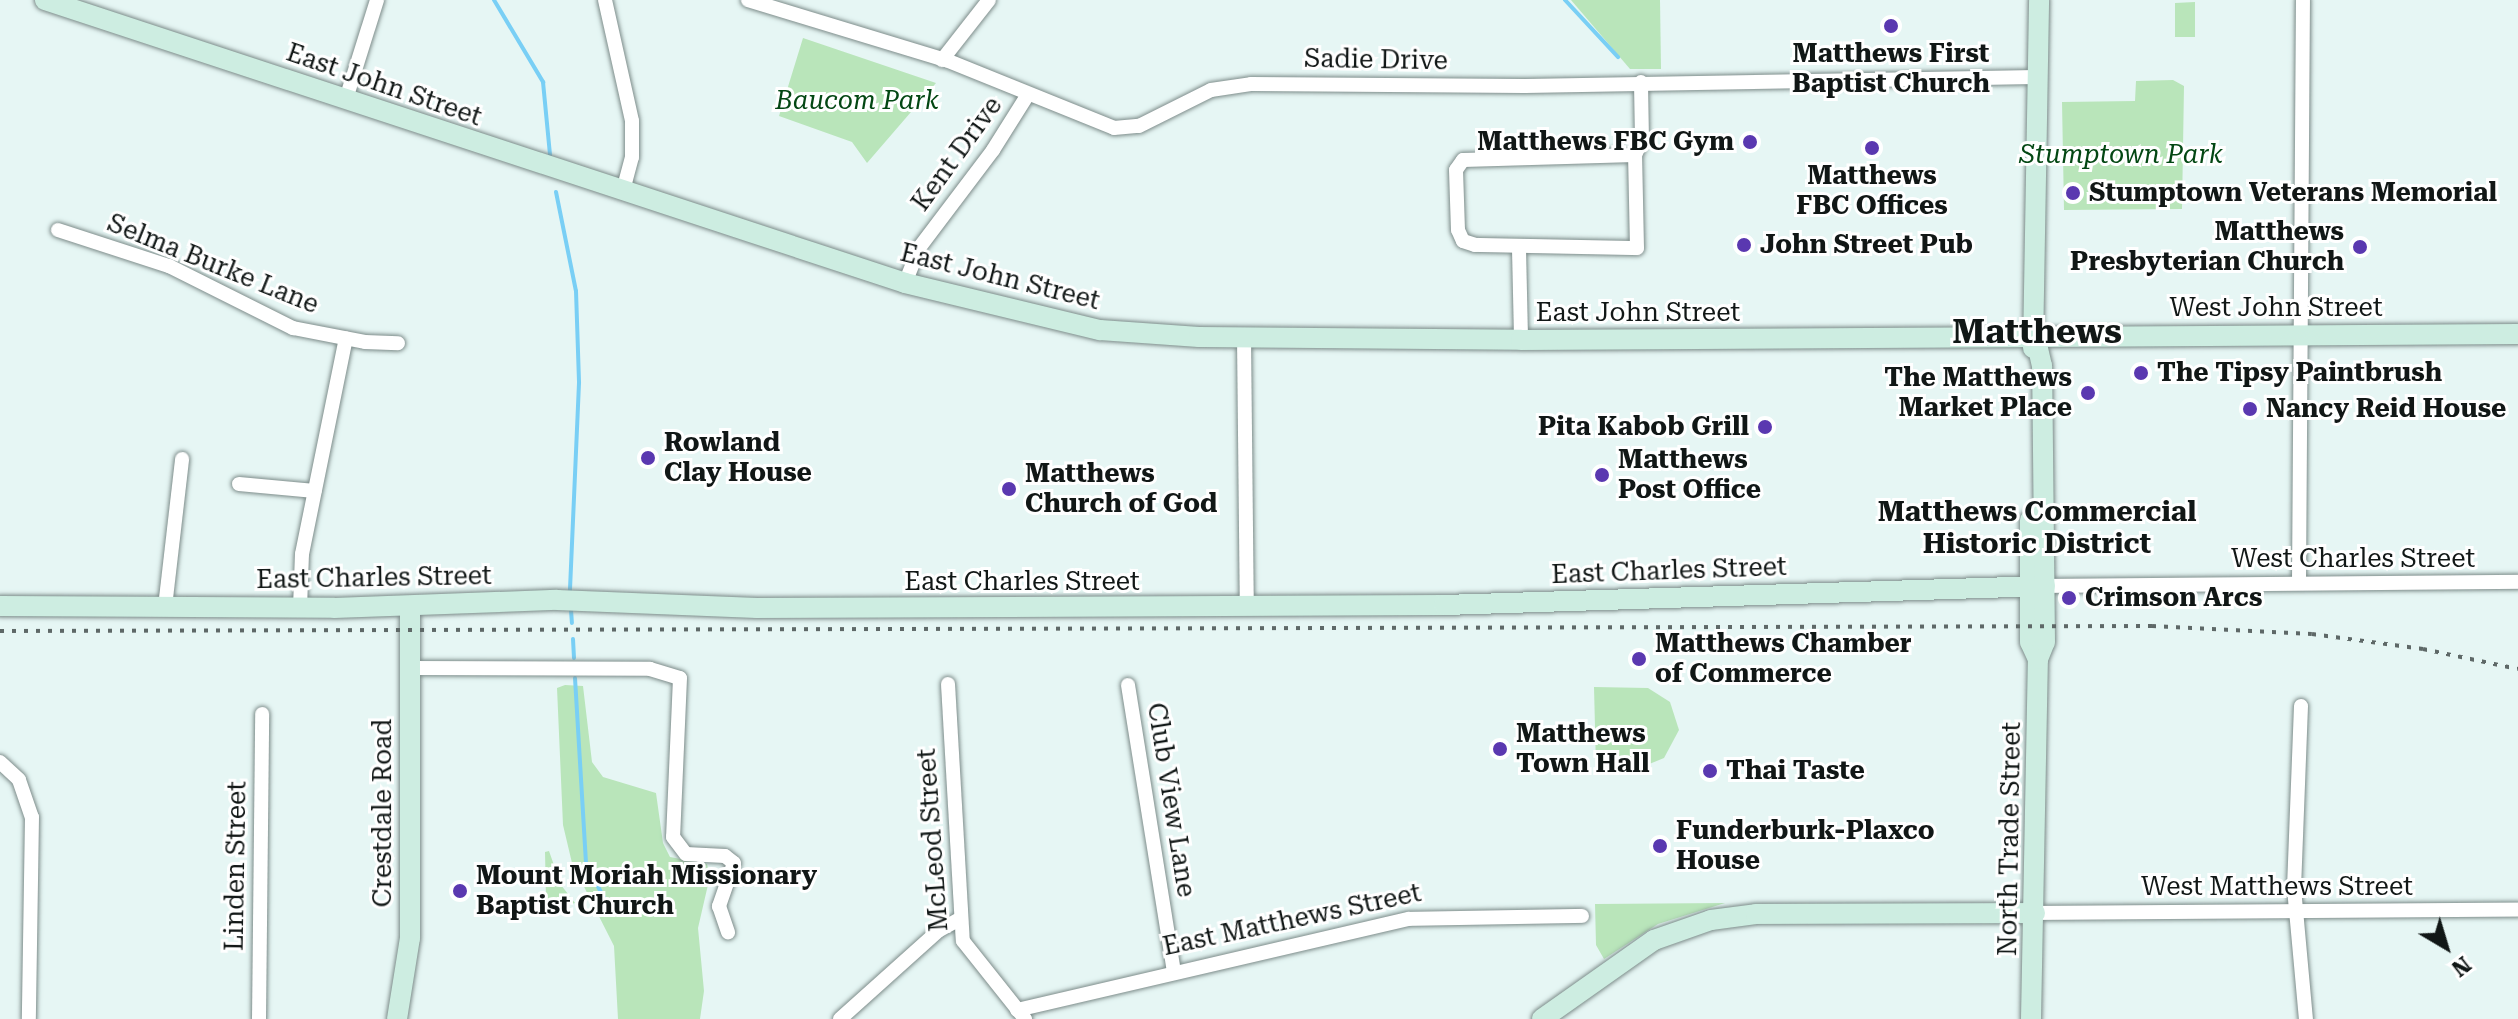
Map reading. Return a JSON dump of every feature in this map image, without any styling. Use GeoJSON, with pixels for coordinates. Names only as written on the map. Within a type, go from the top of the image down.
{"type":"FeatureCollection","features":[{"type":"Feature","properties":{"kind":"main road","name":"East John Street"},"geometry":{"type":"LineString","coordinates":[[45,0],[905,283],[1100,330],[1244,337],[1521,340],[2035,335]]}},
{"type":"Feature","properties":{"kind":"main road","name":"North Trade Street"},"geometry":{"type":"LineString","coordinates":[[2031,1019],[2038,659],[2045,642],[2037,587],[2042,366],[2035,335],[2039,0]]}},
{"type":"Feature","properties":{"kind":"main road","name":"West John Street"},"geometry":{"type":"LineString","coordinates":[[2035,335],[2518,334]]}},
{"type":"Feature","properties":{"kind":"main road","name":"East Charles Street"},"geometry":{"type":"LineString","coordinates":[[0,606],[410,607],[557,600],[757,608],[1247,606],[1596,602],[2037,587]]}},
{"type":"Feature","properties":{"kind":"main road","name":"Crestdale Road"},"geometry":{"type":"LineString","coordinates":[[397,1019],[410,938],[410,607]]}},
{"type":"Feature","properties":{"kind":"main road"},"geometry":{"type":"LineString","coordinates":[[1542,1019],[1646,945],[1684,928],[1756,914],[2035,913]]}},
{"type":"Feature","properties":{"kind":"street"},"geometry":{"type":"LineString","coordinates":[[346,99],[377,0]]}},
{"type":"Feature","properties":{"kind":"street"},"geometry":{"type":"LineString","coordinates":[[605,0],[632,121],[632,157],[623,191]]}},
{"type":"Feature","properties":{"kind":"street","name":"Sadie Drive"},"geometry":{"type":"LineString","coordinates":[[748,0],[785,6],[942,60],[1103,126],[1127,128],[1190,97],[1251,84],[2036,77]]}},
{"type":"Feature","properties":{"kind":"street"},"geometry":{"type":"LineString","coordinates":[[942,60],[989,0]]}},
{"type":"Feature","properties":{"kind":"street"},"geometry":{"type":"LineString","coordinates":[[2299,582],[2298,335],[2303,0]]}},
{"type":"Feature","properties":{"kind":"street"},"geometry":{"type":"LineString","coordinates":[[1635,155],[1463,160],[1456,170],[1458,230],[1463,241],[1519,249],[1637,248],[1635,155],[1642,140],[1641,82]]}},
{"type":"Feature","properties":{"kind":"street","name":"Kent Drive"},"geometry":{"type":"LineString","coordinates":[[905,283],[919,248],[993,150],[1027,96]]}},
{"type":"Feature","properties":{"kind":"street","name":"Selma Burke Lane"},"geometry":{"type":"LineString","coordinates":[[58,230],[157,261],[293,328],[346,338],[398,343]]}},
{"type":"Feature","properties":{"kind":"street"},"geometry":{"type":"LineString","coordinates":[[1519,249],[1521,340]]}},
{"type":"Feature","properties":{"kind":"street"},"geometry":{"type":"LineString","coordinates":[[1244,337],[1247,606]]}},
{"type":"Feature","properties":{"kind":"street"},"geometry":{"type":"LineString","coordinates":[[300,608],[302,554],[346,338]]}},
{"type":"Feature","properties":{"kind":"street"},"geometry":{"type":"LineString","coordinates":[[165,607],[182,459]]}},
{"type":"Feature","properties":{"kind":"street"},"geometry":{"type":"LineString","coordinates":[[239,484],[315,491]]}},
{"type":"Feature","properties":{"kind":"street","name":"West Charles Street"},"geometry":{"type":"LineString","coordinates":[[2037,587],[2518,582]]}},
{"type":"Feature","properties":{"kind":"street"},"geometry":{"type":"LineString","coordinates":[[410,668],[650,669],[680,678],[673,837],[686,854],[725,856],[734,863],[719,906],[728,932]]}},
{"type":"Feature","properties":{"kind":"street","name":"McLeod Street"},"geometry":{"type":"LineString","coordinates":[[948,684],[960,919],[967,949],[1021,1015]]}},
{"type":"Feature","properties":{"kind":"street","name":"Club View Lane"},"geometry":{"type":"LineString","coordinates":[[1128,685],[1174,971]]}},
{"type":"Feature","properties":{"kind":"street"},"geometry":{"type":"LineString","coordinates":[[2301,706],[2294,888],[2300,911],[2306,1019]]}},
{"type":"Feature","properties":{"kind":"street","name":"Linden Street"},"geometry":{"type":"LineString","coordinates":[[259,1019],[262,714]]}},
{"type":"Feature","properties":{"kind":"street"},"geometry":{"type":"LineString","coordinates":[[0,762],[19,780],[32,817],[29,1019]]}},
{"type":"Feature","properties":{"kind":"street","name":"West Matthews Street"},"geometry":{"type":"LineString","coordinates":[[2035,913],[2518,910]]}},
{"type":"Feature","properties":{"kind":"street","name":"East Matthews Street"},"geometry":{"type":"LineString","coordinates":[[1021,1015],[1174,971],[1426,917],[1582,916]]}},
{"type":"Feature","properties":{"kind":"street"},"geometry":{"type":"LineString","coordinates":[[840,1019],[938,931],[960,919]]}},
{"type":"Feature","properties":{"kind":"green space"},"geometry":{"type":"Polygon","coordinates":[[[1571,0],[1660,0],[1661,69],[1630,69],[1571,0]]]}},
{"type":"Feature","properties":{"kind":"green space"},"geometry":{"type":"Polygon","coordinates":[[[2195,2],[2195,37],[2175,37],[2175,3],[2195,2]]]}},
{"type":"Feature","properties":{"kind":"green space","name":"Baucom Park"},"geometry":{"type":"Polygon","coordinates":[[[803,38],[936,83],[867,163],[852,142],[779,116],[803,38]]]}},
{"type":"Feature","properties":{"kind":"green space","name":"Stumptown Park"},"geometry":{"type":"Polygon","coordinates":[[[2173,80],[2184,86],[2182,209],[2064,210],[2062,102],[2135,101],[2136,81],[2173,80]]]}},
{"type":"Feature","properties":{"kind":"green space"},"geometry":{"type":"Polygon","coordinates":[[[583,686],[592,762],[603,777],[656,793],[663,843],[670,857],[707,864],[710,876],[698,928],[704,991],[700,1019],[618,1019],[614,946],[572,863],[563,825],[557,688],[583,686]]]}},
{"type":"Feature","properties":{"kind":"green space"},"geometry":{"type":"Polygon","coordinates":[[[1594,687],[1648,688],[1670,702],[1679,730],[1664,758],[1642,767],[1596,767],[1594,687]]]}},
{"type":"Feature","properties":{"kind":"green space"},"geometry":{"type":"Polygon","coordinates":[[[549,851],[561,885],[575,903],[561,907],[546,899],[545,852],[549,851]]]}},
{"type":"Feature","properties":{"kind":"green space"},"geometry":{"type":"Polygon","coordinates":[[[1725,903],[1658,924],[1604,959],[1596,945],[1595,904],[1725,903]]]}},
{"type":"Feature","properties":{"kind":"waterway"},"geometry":{"type":"LineString","coordinates":[[494,0],[543,82],[550,155]]}},
{"type":"Feature","properties":{"kind":"waterway"},"geometry":{"type":"LineString","coordinates":[[1565,0],[1618,57]]}},
{"type":"Feature","properties":{"kind":"waterway"},"geometry":{"type":"LineString","coordinates":[[556,192],[576,291],[579,383],[570,591]]}},
{"type":"Feature","properties":{"kind":"waterway"},"geometry":{"type":"LineString","coordinates":[[571,610],[572,623]]}},
{"type":"Feature","properties":{"kind":"waterway"},"geometry":{"type":"LineString","coordinates":[[573,639],[574,658]]}},
{"type":"Feature","properties":{"kind":"waterway"},"geometry":{"type":"LineString","coordinates":[[575,678],[586,864],[611,911]]}},
{"type":"Feature","properties":{"kind":"railway"},"geometry":{"type":"LineString","coordinates":[[0,631],[2152,626],[2312,634],[2423,649],[2518,669]]}},
{"type":"Feature","properties":{"kind":"place","name":"Matthews First Baptist Church"},"geometry":{"type":"Point","coordinates":[1891,26]}},
{"type":"Feature","properties":{"kind":"place","name":"Matthews FBC Gym"},"geometry":{"type":"Point","coordinates":[1750,142]}},
{"type":"Feature","properties":{"kind":"place","name":"Matthews FBC Offices"},"geometry":{"type":"Point","coordinates":[1872,148]}},
{"type":"Feature","properties":{"kind":"place","name":"Stumptown Veterans Memorial"},"geometry":{"type":"Point","coordinates":[2073,193]}},
{"type":"Feature","properties":{"kind":"place","name":"John Street Pub"},"geometry":{"type":"Point","coordinates":[1744,245]}},
{"type":"Feature","properties":{"kind":"place","name":"Matthews Presbyterian Church"},"geometry":{"type":"Point","coordinates":[2360,247]}},
{"type":"Feature","properties":{"kind":"place","name":"The Tipsy Paintbrush"},"geometry":{"type":"Point","coordinates":[2141,373]}},
{"type":"Feature","properties":{"kind":"place","name":"The Matthews Market Place"},"geometry":{"type":"Point","coordinates":[2088,393]}},
{"type":"Feature","properties":{"kind":"place","name":"Nancy Reid House"},"geometry":{"type":"Point","coordinates":[2250,409]}},
{"type":"Feature","properties":{"kind":"place","name":"Pita Kabob Grill"},"geometry":{"type":"Point","coordinates":[1765,427]}},
{"type":"Feature","properties":{"kind":"place","name":"Rowland Clay House"},"geometry":{"type":"Point","coordinates":[648,458]}},
{"type":"Feature","properties":{"kind":"place","name":"Matthews Post Office"},"geometry":{"type":"Point","coordinates":[1602,475]}},
{"type":"Feature","properties":{"kind":"place","name":"Matthews Church of God"},"geometry":{"type":"Point","coordinates":[1009,489]}},
{"type":"Feature","properties":{"kind":"place","name":"Crimson Arcs"},"geometry":{"type":"Point","coordinates":[2069,598]}},
{"type":"Feature","properties":{"kind":"place","name":"Matthews Chamber of Commerce"},"geometry":{"type":"Point","coordinates":[1639,659]}},
{"type":"Feature","properties":{"kind":"place","name":"Matthews Town Hall"},"geometry":{"type":"Point","coordinates":[1500,749]}},
{"type":"Feature","properties":{"kind":"place","name":"Thai Taste"},"geometry":{"type":"Point","coordinates":[1710,771]}},
{"type":"Feature","properties":{"kind":"place","name":"Funderburk-Plaxco House"},"geometry":{"type":"Point","coordinates":[1660,846]}},
{"type":"Feature","properties":{"kind":"place","name":"Mount Moriah Missionary Baptist Church"},"geometry":{"type":"Point","coordinates":[460,891]}},
{"type":"Feature","properties":{"kind":"district","name":"Matthews"},"geometry":{"type":"Point","coordinates":[2037,332]}},
{"type":"Feature","properties":{"kind":"district","name":"Matthews Commercial Historic District"},"geometry":{"type":"Point","coordinates":[2037,528]}}]}
